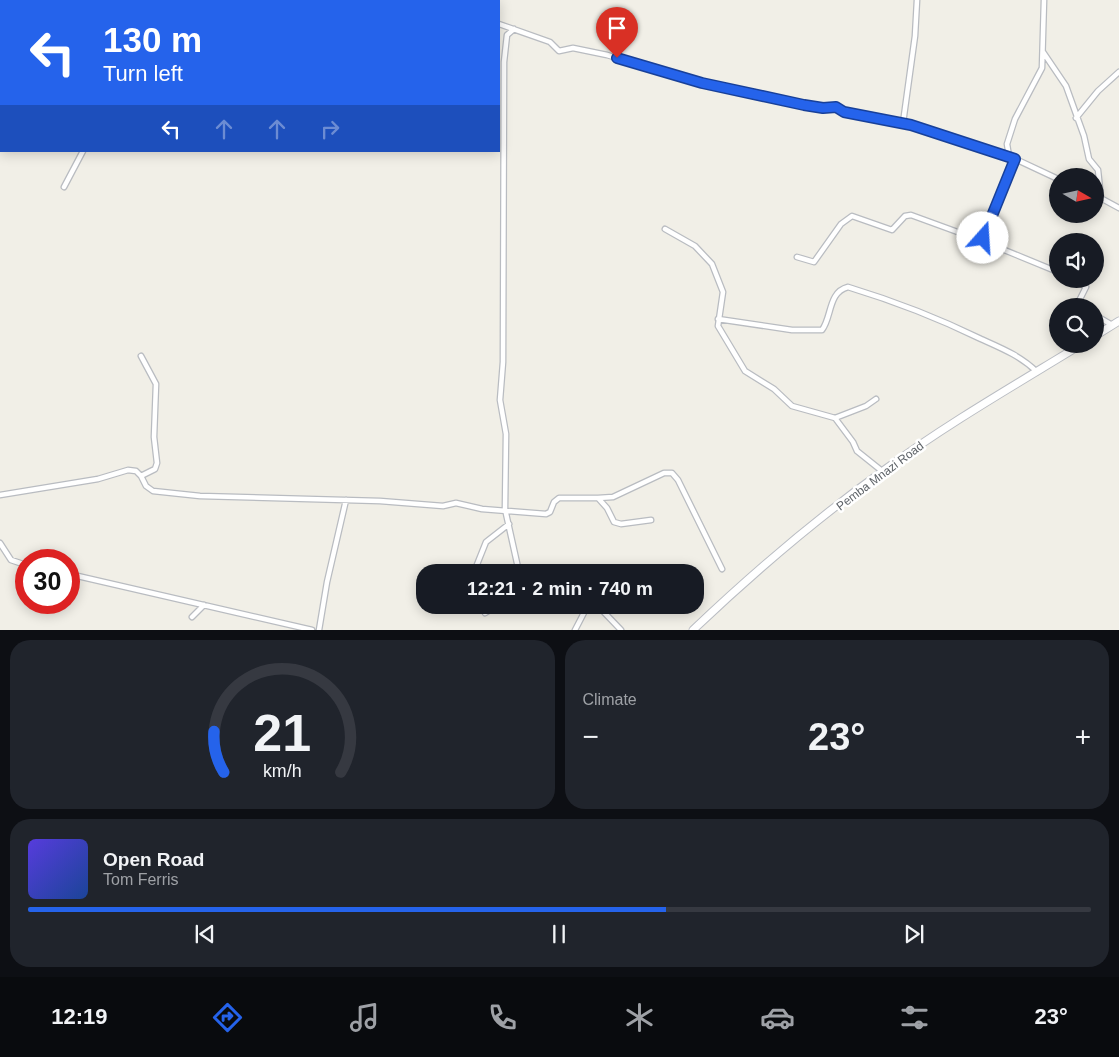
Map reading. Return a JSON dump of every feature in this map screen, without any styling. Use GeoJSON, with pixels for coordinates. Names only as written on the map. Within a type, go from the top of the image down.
{"type":"FeatureCollection","features":[{"type":"Feature","properties":{"kind":"main road"},"geometry":{"type":"LineString","coordinates":[[1104,330],[1119,321]]}},
{"type":"Feature","properties":{"kind":"main road","name":"Pemba Mnazi Road"},"geometry":{"type":"LineString","coordinates":[[693,630],[761,568],[882,471],[957,420],[1068,353]]}},
{"type":"Feature","properties":{"kind":"street"},"geometry":{"type":"LineString","coordinates":[[903,123],[915,36],[917,0]]}},
{"type":"Feature","properties":{"kind":"street"},"geometry":{"type":"LineString","coordinates":[[1009,156],[1007,148],[1008,138],[1023,101],[1042,68],[1044,0]]}},
{"type":"Feature","properties":{"kind":"street"},"geometry":{"type":"LineString","coordinates":[[500,24],[550,42],[559,51],[573,48],[593,52],[702,83],[804,105],[823,108],[836,107],[844,112],[903,123],[1009,156],[1049,175]]}},
{"type":"Feature","properties":{"kind":"street"},"geometry":{"type":"LineString","coordinates":[[514,29],[509,32],[506,39],[503,82],[503,362],[500,400],[506,434],[505,509],[518,564]]}},
{"type":"Feature","properties":{"kind":"street"},"geometry":{"type":"LineString","coordinates":[[1043,52],[1066,86],[1084,136],[1089,158],[1096,168]]}},
{"type":"Feature","properties":{"kind":"street"},"geometry":{"type":"LineString","coordinates":[[1076,118],[1103,86],[1119,72]]}},
{"type":"Feature","properties":{"kind":"street"},"geometry":{"type":"LineString","coordinates":[[64,187],[82,152]]}},
{"type":"Feature","properties":{"kind":"street"},"geometry":{"type":"LineString","coordinates":[[985,242],[984,232],[1015,159]]}},
{"type":"Feature","properties":{"kind":"street"},"geometry":{"type":"LineString","coordinates":[[1104,200],[1119,208]]}},
{"type":"Feature","properties":{"kind":"street"},"geometry":{"type":"LineString","coordinates":[[797,258],[814,262],[840,224],[852,216],[892,230],[905,216],[911,214],[1049,268]]}},
{"type":"Feature","properties":{"kind":"street"},"geometry":{"type":"LineString","coordinates":[[665,229],[695,246],[712,264],[723,292],[718,319],[720,331],[745,371],[774,389],[792,406],[835,418],[866,406],[876,399]]}},
{"type":"Feature","properties":{"kind":"street"},"geometry":{"type":"LineString","coordinates":[[718,319],[792,330],[822,330],[834,298],[838,292],[848,287],[888,300],[958,328],[1013,353],[1038,372]]}},
{"type":"Feature","properties":{"kind":"street"},"geometry":{"type":"LineString","coordinates":[[1104,320],[1112,325]]}},
{"type":"Feature","properties":{"kind":"street"},"geometry":{"type":"LineString","coordinates":[[141,356],[156,384],[154,437],[156,463],[155,469],[142,476]]}},
{"type":"Feature","properties":{"kind":"street"},"geometry":{"type":"LineString","coordinates":[[835,418],[853,442],[857,451],[882,471]]}},
{"type":"Feature","properties":{"kind":"street"},"geometry":{"type":"LineString","coordinates":[[0,495],[98,479],[128,470],[136,471],[142,476],[146,486],[153,491],[200,496],[346,500],[444,506],[456,503],[482,509],[505,509],[546,514],[550,512],[554,502],[559,498],[610,498],[664,473],[672,474],[678,480],[722,569]]}},
{"type":"Feature","properties":{"kind":"street"},"geometry":{"type":"LineString","coordinates":[[598,498],[607,508],[614,522],[621,524],[651,520]]}},
{"type":"Feature","properties":{"kind":"street"},"geometry":{"type":"LineString","coordinates":[[319,630],[327,582],[346,500]]}},
{"type":"Feature","properties":{"kind":"street"},"geometry":{"type":"LineString","coordinates":[[477,564],[486,542],[509,524]]}},
{"type":"Feature","properties":{"kind":"street"},"geometry":{"type":"LineString","coordinates":[[0,542],[11,560],[15,561]]}},
{"type":"Feature","properties":{"kind":"street"},"geometry":{"type":"LineString","coordinates":[[80,577],[312,630]]}},
{"type":"Feature","properties":{"kind":"street"},"geometry":{"type":"LineString","coordinates":[[192,617],[204,605]]}},
{"type":"Feature","properties":{"kind":"street"},"geometry":{"type":"LineString","coordinates":[[575,630],[583,614]]}},
{"type":"Feature","properties":{"kind":"street"},"geometry":{"type":"LineString","coordinates":[[606,614],[621,630]]}},
{"type":"Feature","properties":{"kind":"route"},"geometry":{"type":"LineString","coordinates":[[617,58],[702,83],[826,109],[836,107],[844,112],[864,114],[911,125],[1009,156],[1015,159],[988,221],[983,238]]}}]}
